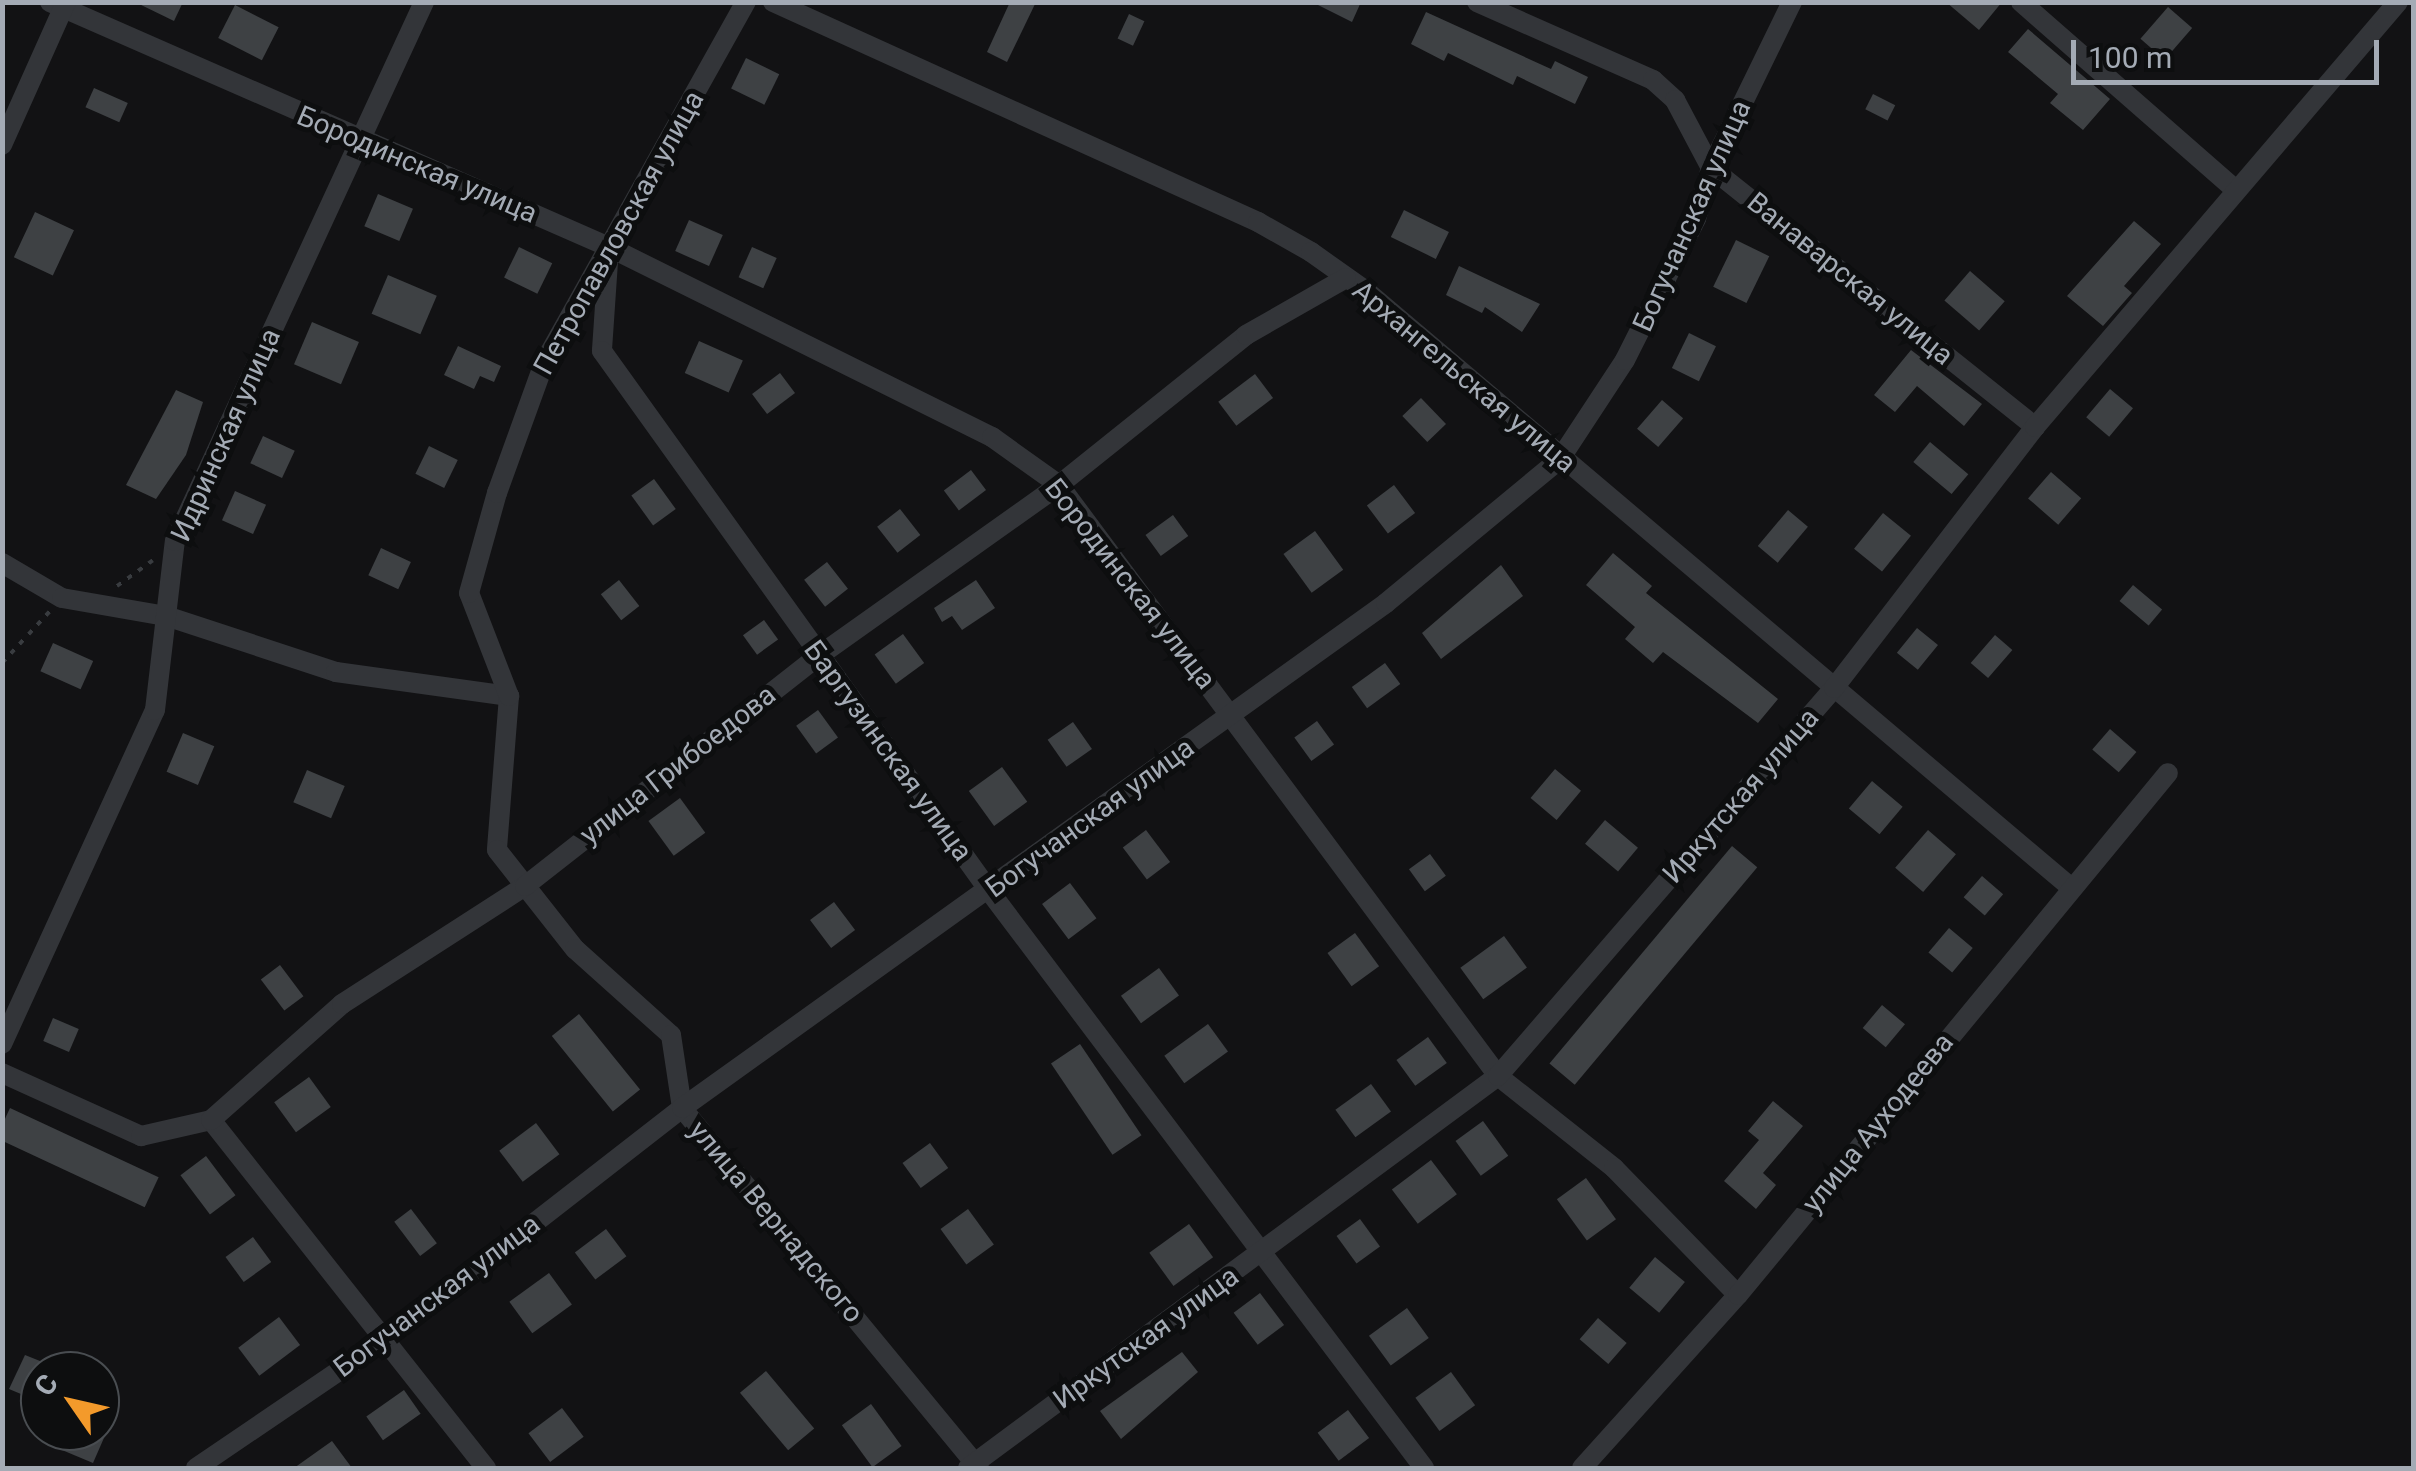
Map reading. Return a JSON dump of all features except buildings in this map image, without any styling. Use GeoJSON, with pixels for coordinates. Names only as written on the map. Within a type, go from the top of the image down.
{"type":"FeatureCollection","features":[{"type":"Feature","properties":{"kind":"street","name":"Идринская улица"},"geometry":{"type":"LineString","coordinates":[[2,1044],[156,710],[166,665],[166,616],[176,541],[424,2]]}},
{"type":"Feature","properties":{"kind":"street","name":"Петропавловская улица"},"geometry":{"type":"LineString","coordinates":[[510,696],[469,592],[544,363],[746,2]]}},
{"type":"Feature","properties":{"kind":"street","name":"Архангельская улица"},"geometry":{"type":"LineString","coordinates":[[773,2],[1258,222],[1346,278],[2069,886]]}},
{"type":"Feature","properties":{"kind":"street","name":"Ванаварская улица"},"geometry":{"type":"LineString","coordinates":[[1477,2],[1653,80],[1675,100],[1710,168],[2035,428]]}},
{"type":"Feature","properties":{"kind":"street","name":"Богучанская улица"},"geometry":{"type":"LineString","coordinates":[[196,1468],[384,1340],[682,1108],[990,892],[1386,603],[1560,459],[1625,360],[1696,219],[1710,168],[1792,2]]}},
{"type":"Feature","properties":{"kind":"street"},"geometry":{"type":"LineString","coordinates":[[2021,2],[2236,190]]}},
{"type":"Feature","properties":{"kind":"street","name":"Иркутская улица"},"geometry":{"type":"LineString","coordinates":[[974,1467],[1498,1076],[1834,688],[2035,428],[2398,2]]}},
{"type":"Feature","properties":{"kind":"street","name":"Бородинская улица"},"geometry":{"type":"LineString","coordinates":[[60,4],[360,142],[610,247],[992,437],[1059,485],[1498,1076],[1614,1168],[1738,1295]]}},
{"type":"Feature","properties":{"kind":"street"},"geometry":{"type":"LineString","coordinates":[[2,145],[60,4]]}},
{"type":"Feature","properties":{"kind":"street","name":"Баргузинская улица"},"geometry":{"type":"LineString","coordinates":[[610,247],[602,351],[990,892],[1424,1468]]}},
{"type":"Feature","properties":{"kind":"street","name":"улица Грибоедова"},"geometry":{"type":"LineString","coordinates":[[211,1120],[342,1004],[525,886],[820,656],[1059,485],[1246,335],[1346,278]]}},
{"type":"Feature","properties":{"kind":"street"},"geometry":{"type":"LineString","coordinates":[[2,563],[62,598],[166,616],[336,672],[510,696]]}},
{"type":"Feature","properties":{"kind":"street","name":"улица Вернадского"},"geometry":{"type":"LineString","coordinates":[[510,696],[497,850],[575,948],[670,1035],[682,1108],[974,1467]]}},
{"type":"Feature","properties":{"kind":"street","name":"улица Ауходеева"},"geometry":{"type":"LineString","coordinates":[[1582,1468],[1738,1295],[2069,886],[2168,773]]}},
{"type":"Feature","properties":{"kind":"street"},"geometry":{"type":"LineString","coordinates":[[2,1074],[140,1136],[211,1120],[486,1468]]}}]}
